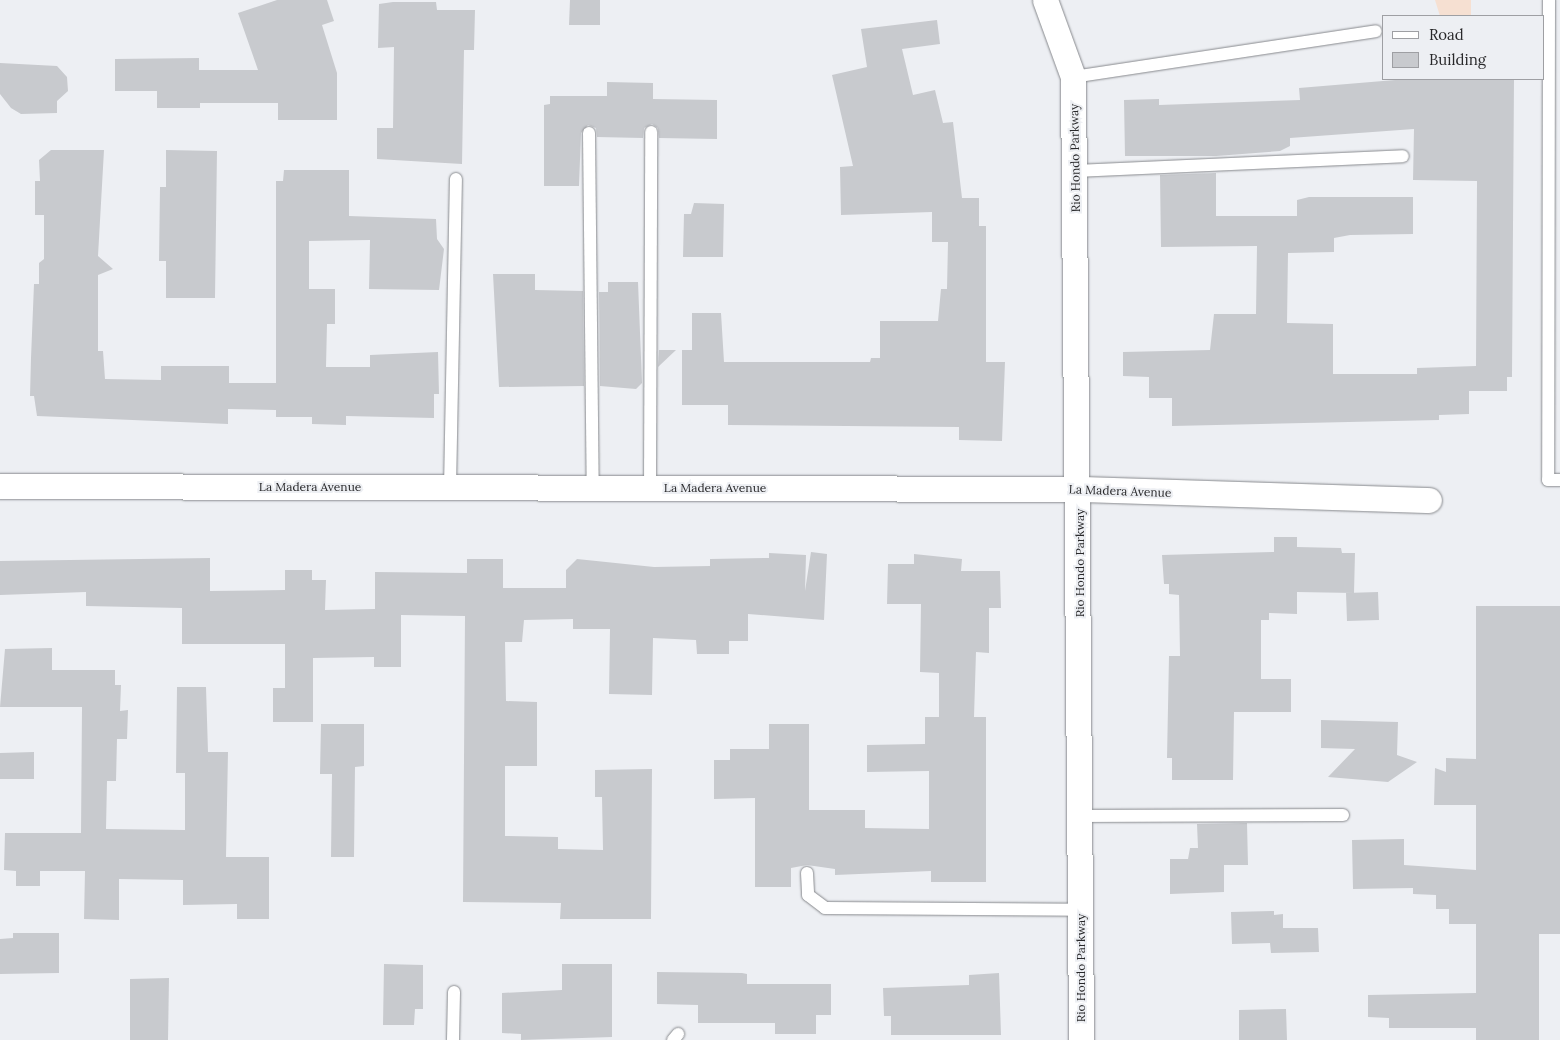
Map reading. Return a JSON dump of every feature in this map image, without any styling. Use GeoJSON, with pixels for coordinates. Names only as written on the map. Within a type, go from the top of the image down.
{"type":"FeatureCollection","features":[{"type":"Feature","properties":{"kind":"street","name":"Rio Hondo Parkway"},"geometry":{"type":"LineString","coordinates":[[1045,0],[1073,77],[1076,171],[1079,489],[1081,1040]]}},
{"type":"Feature","properties":{"kind":"street","name":"La Madera Avenue"},"geometry":{"type":"LineString","coordinates":[[0,486],[1079,489],[1429,500]]}},
{"type":"Feature","properties":{"kind":"lane"},"geometry":{"type":"LineString","coordinates":[[1549,0],[1554,134],[1548,480],[1560,480]]}},
{"type":"Feature","properties":{"kind":"lane"},"geometry":{"type":"LineString","coordinates":[[1073,77],[1376,31]]}},
{"type":"Feature","properties":{"kind":"lane"},"geometry":{"type":"LineString","coordinates":[[650,488],[651,132]]}},
{"type":"Feature","properties":{"kind":"lane"},"geometry":{"type":"LineString","coordinates":[[589,133],[593,488]]}},
{"type":"Feature","properties":{"kind":"lane"},"geometry":{"type":"LineString","coordinates":[[1076,171],[1403,156]]}},
{"type":"Feature","properties":{"kind":"lane"},"geometry":{"type":"LineString","coordinates":[[450,488],[456,179]]}},
{"type":"Feature","properties":{"kind":"lane"},"geometry":{"type":"LineString","coordinates":[[1081,816],[1343,816]]}},
{"type":"Feature","properties":{"kind":"lane"},"geometry":{"type":"LineString","coordinates":[[807,873],[808,895],[825,908],[1081,910]]}},
{"type":"Feature","properties":{"kind":"lane"},"geometry":{"type":"LineString","coordinates":[[453,1040],[454,992]]}},
{"type":"Feature","properties":{"kind":"shaded area"},"geometry":{"type":"Polygon","coordinates":[[[1435,0],[1471,0],[1471,15],[1440,15],[1435,0]]]}},
{"type":"Feature","properties":{"kind":"building"},"geometry":{"type":"Polygon","coordinates":[[[277,0],[327,0],[334,21],[322,25],[337,73],[337,120],[278,120],[278,103],[200,103],[200,108],[157,108],[157,91],[115,91],[115,59],[199,58],[199,70],[258,70],[238,13],[277,0]]]}},
{"type":"Feature","properties":{"kind":"building"},"geometry":{"type":"Polygon","coordinates":[[[570,0],[600,0],[600,25],[569,25],[570,0]]]}},
{"type":"Feature","properties":{"kind":"building"},"geometry":{"type":"Polygon","coordinates":[[[393,2],[436,2],[437,10],[475,10],[474,50],[464,50],[462,164],[377,159],[377,128],[393,128],[394,47],[378,48],[379,4],[393,2]]]}},
{"type":"Feature","properties":{"kind":"building"},"geometry":{"type":"Polygon","coordinates":[[[937,20],[940,44],[902,49],[913,95],[935,90],[943,123],[953,122],[962,198],[979,198],[979,226],[986,226],[986,362],[1005,362],[1002,441],[959,440],[959,427],[728,425],[728,405],[682,405],[682,350],[692,350],[692,313],[721,313],[724,362],[870,362],[871,358],[880,358],[880,321],[938,321],[941,289],[947,289],[948,242],[932,242],[932,212],[841,215],[840,167],[853,166],[832,75],[867,67],[861,29],[937,20]]]}},
{"type":"Feature","properties":{"kind":"building"},"geometry":{"type":"Polygon","coordinates":[[[0,63],[57,66],[67,77],[68,91],[57,101],[57,113],[21,114],[11,108],[0,94],[0,63]]]}},
{"type":"Feature","properties":{"kind":"building"},"geometry":{"type":"Polygon","coordinates":[[[1395,80],[1514,80],[1512,377],[1507,377],[1507,391],[1469,391],[1469,414],[1439,415],[1439,420],[1172,426],[1172,398],[1149,398],[1149,377],[1123,376],[1123,352],[1210,350],[1214,314],[1256,314],[1257,246],[1161,247],[1160,175],[1216,173],[1216,216],[1297,216],[1297,200],[1309,197],[1413,197],[1413,234],[1350,235],[1334,238],[1334,252],[1288,253],[1287,323],[1333,324],[1333,374],[1417,374],[1417,368],[1476,366],[1477,181],[1413,180],[1414,129],[1290,138],[1290,146],[1280,151],[1216,156],[1125,156],[1124,100],[1159,99],[1159,105],[1300,100],[1299,88],[1395,80]]]}},
{"type":"Feature","properties":{"kind":"building"},"geometry":{"type":"Polygon","coordinates":[[[607,82],[653,83],[653,99],[717,100],[717,139],[659,138],[658,128],[652,124],[644,128],[643,138],[597,137],[596,128],[588,125],[581,133],[579,186],[544,186],[544,105],[550,104],[550,96],[607,96],[607,82]]]}},
{"type":"Feature","properties":{"kind":"building"},"geometry":{"type":"Polygon","coordinates":[[[51,150],[104,150],[98,256],[113,269],[98,275],[98,351],[103,351],[105,379],[161,380],[161,366],[229,366],[229,383],[276,383],[276,181],[283,181],[284,170],[349,170],[349,216],[436,219],[437,239],[444,249],[439,290],[369,289],[370,240],[309,241],[309,289],[335,289],[335,324],[327,324],[326,367],[370,367],[370,355],[438,352],[439,394],[434,394],[434,418],[346,416],[346,425],[312,424],[312,417],[276,417],[276,410],[228,409],[228,424],[37,416],[34,396],[30,396],[31,358],[34,284],[39,284],[39,263],[44,259],[44,215],[35,215],[35,181],[40,181],[39,160],[51,150]]]}},
{"type":"Feature","properties":{"kind":"building"},"geometry":{"type":"Polygon","coordinates":[[[166,150],[217,151],[215,298],[166,298],[166,261],[159,261],[160,187],[166,187],[166,150]]]}},
{"type":"Feature","properties":{"kind":"building"},"geometry":{"type":"Polygon","coordinates":[[[694,203],[724,204],[723,257],[683,257],[684,214],[691,214],[694,203]]]}},
{"type":"Feature","properties":{"kind":"building"},"geometry":{"type":"Polygon","coordinates":[[[493,274],[535,274],[535,290],[583,291],[584,386],[499,387],[493,274]]]}},
{"type":"Feature","properties":{"kind":"building"},"geometry":{"type":"Polygon","coordinates":[[[608,282],[638,282],[642,383],[636,389],[600,386],[599,292],[608,292],[608,282]]]}},
{"type":"Feature","properties":{"kind":"building"},"geometry":{"type":"Polygon","coordinates":[[[659,350],[676,350],[658,367],[659,350]]]}},
{"type":"Feature","properties":{"kind":"building"},"geometry":{"type":"Polygon","coordinates":[[[1274,537],[1297,537],[1297,547],[1341,548],[1342,553],[1355,553],[1354,593],[1297,592],[1297,614],[1269,613],[1269,620],[1261,620],[1261,679],[1291,679],[1291,712],[1234,712],[1233,780],[1172,780],[1172,758],[1167,758],[1169,656],[1180,656],[1179,595],[1169,594],[1169,584],[1164,584],[1162,555],[1274,552],[1274,537]]]}},
{"type":"Feature","properties":{"kind":"building"},"geometry":{"type":"Polygon","coordinates":[[[811,552],[827,554],[824,620],[748,614],[748,641],[729,641],[729,654],[697,654],[696,640],[653,638],[652,695],[609,694],[610,629],[573,629],[573,619],[524,620],[522,642],[505,642],[506,701],[537,702],[537,766],[505,766],[505,836],[558,837],[558,849],[603,850],[602,797],[595,797],[595,770],[652,769],[651,919],[560,919],[561,903],[463,902],[465,616],[401,615],[401,667],[374,667],[374,657],[313,658],[313,722],[273,722],[273,688],[285,688],[285,644],[182,644],[182,608],[86,606],[86,592],[0,595],[0,561],[210,558],[210,591],[285,590],[285,570],[312,570],[312,580],[326,580],[325,610],[375,609],[375,572],[467,573],[467,559],[503,559],[503,588],[566,588],[566,570],[577,559],[654,567],[710,566],[710,559],[769,558],[769,553],[806,555],[805,591],[811,552]]]}},
{"type":"Feature","properties":{"kind":"building"},"geometry":{"type":"Polygon","coordinates":[[[914,554],[962,559],[961,571],[1000,571],[1001,608],[989,608],[989,653],[976,652],[974,717],[986,717],[986,882],[931,882],[931,871],[835,875],[835,869],[807,865],[791,868],[791,887],[755,887],[755,798],[714,799],[714,760],[730,760],[730,749],[769,749],[769,724],[809,724],[809,810],[865,810],[865,828],[929,829],[929,771],[867,772],[867,745],[925,744],[925,717],[939,717],[939,673],[920,672],[921,604],[887,604],[888,564],[914,564],[914,554]]]}},
{"type":"Feature","properties":{"kind":"building"},"geometry":{"type":"Polygon","coordinates":[[[1378,592],[1379,620],[1347,621],[1346,593],[1378,592]]]}},
{"type":"Feature","properties":{"kind":"building"},"geometry":{"type":"Polygon","coordinates":[[[1476,606],[1560,606],[1560,934],[1539,934],[1539,1040],[1476,1040],[1476,1028],[1389,1028],[1389,1018],[1368,1017],[1368,995],[1476,993],[1476,924],[1449,924],[1449,909],[1436,909],[1436,895],[1413,894],[1413,888],[1353,889],[1352,840],[1404,839],[1404,865],[1476,870],[1476,805],[1434,805],[1435,768],[1446,772],[1446,758],[1476,759],[1476,606]]]}},
{"type":"Feature","properties":{"kind":"building"},"geometry":{"type":"Polygon","coordinates":[[[52,648],[52,670],[115,670],[115,685],[121,685],[120,711],[128,710],[127,739],[117,739],[116,781],[107,781],[106,829],[185,830],[185,773],[176,773],[177,687],[206,687],[208,752],[228,752],[226,857],[269,857],[269,919],[237,919],[237,904],[183,905],[183,880],[119,879],[119,920],[84,919],[85,871],[40,871],[40,886],[16,886],[16,871],[4,870],[5,833],[81,833],[82,707],[0,707],[5,649],[52,648]]]}},
{"type":"Feature","properties":{"kind":"building"},"geometry":{"type":"Polygon","coordinates":[[[1321,720],[1398,722],[1397,755],[1417,762],[1388,782],[1328,777],[1355,749],[1321,748],[1321,720]]]}},
{"type":"Feature","properties":{"kind":"building"},"geometry":{"type":"Polygon","coordinates":[[[321,724],[364,724],[364,766],[355,767],[354,857],[331,857],[332,774],[320,774],[321,724]]]}},
{"type":"Feature","properties":{"kind":"building"},"geometry":{"type":"Polygon","coordinates":[[[34,752],[34,779],[0,779],[0,753],[34,752]]]}},
{"type":"Feature","properties":{"kind":"building"},"geometry":{"type":"Polygon","coordinates":[[[1247,823],[1248,865],[1224,865],[1224,892],[1170,894],[1170,859],[1188,859],[1190,848],[1198,848],[1197,824],[1247,823]]]}},
{"type":"Feature","properties":{"kind":"building"},"geometry":{"type":"Polygon","coordinates":[[[1274,911],[1274,915],[1283,914],[1283,928],[1318,928],[1319,952],[1271,953],[1270,943],[1232,944],[1231,912],[1274,911]]]}},
{"type":"Feature","properties":{"kind":"building"},"geometry":{"type":"Polygon","coordinates":[[[13,933],[59,933],[59,973],[0,974],[0,939],[13,938],[13,933]]]}},
{"type":"Feature","properties":{"kind":"building"},"geometry":{"type":"Polygon","coordinates":[[[384,964],[423,965],[423,1009],[415,1009],[414,1025],[383,1025],[384,964]]]}},
{"type":"Feature","properties":{"kind":"building"},"geometry":{"type":"Polygon","coordinates":[[[562,964],[612,964],[612,1037],[521,1040],[521,1034],[502,1033],[502,993],[562,990],[562,964]]]}},
{"type":"Feature","properties":{"kind":"building"},"geometry":{"type":"Polygon","coordinates":[[[657,972],[742,973],[747,974],[747,984],[831,984],[831,1015],[816,1015],[816,1034],[775,1034],[775,1023],[698,1023],[698,1005],[657,1004],[657,972]]]}},
{"type":"Feature","properties":{"kind":"building"},"geometry":{"type":"Polygon","coordinates":[[[999,973],[1001,1035],[891,1035],[891,1016],[884,1016],[883,988],[969,985],[969,975],[999,973]]]}},
{"type":"Feature","properties":{"kind":"building"},"geometry":{"type":"Polygon","coordinates":[[[169,978],[168,1040],[130,1040],[130,979],[169,978]]]}},
{"type":"Feature","properties":{"kind":"building"},"geometry":{"type":"Polygon","coordinates":[[[1286,1009],[1287,1040],[1239,1040],[1239,1010],[1286,1009]]]}}]}
